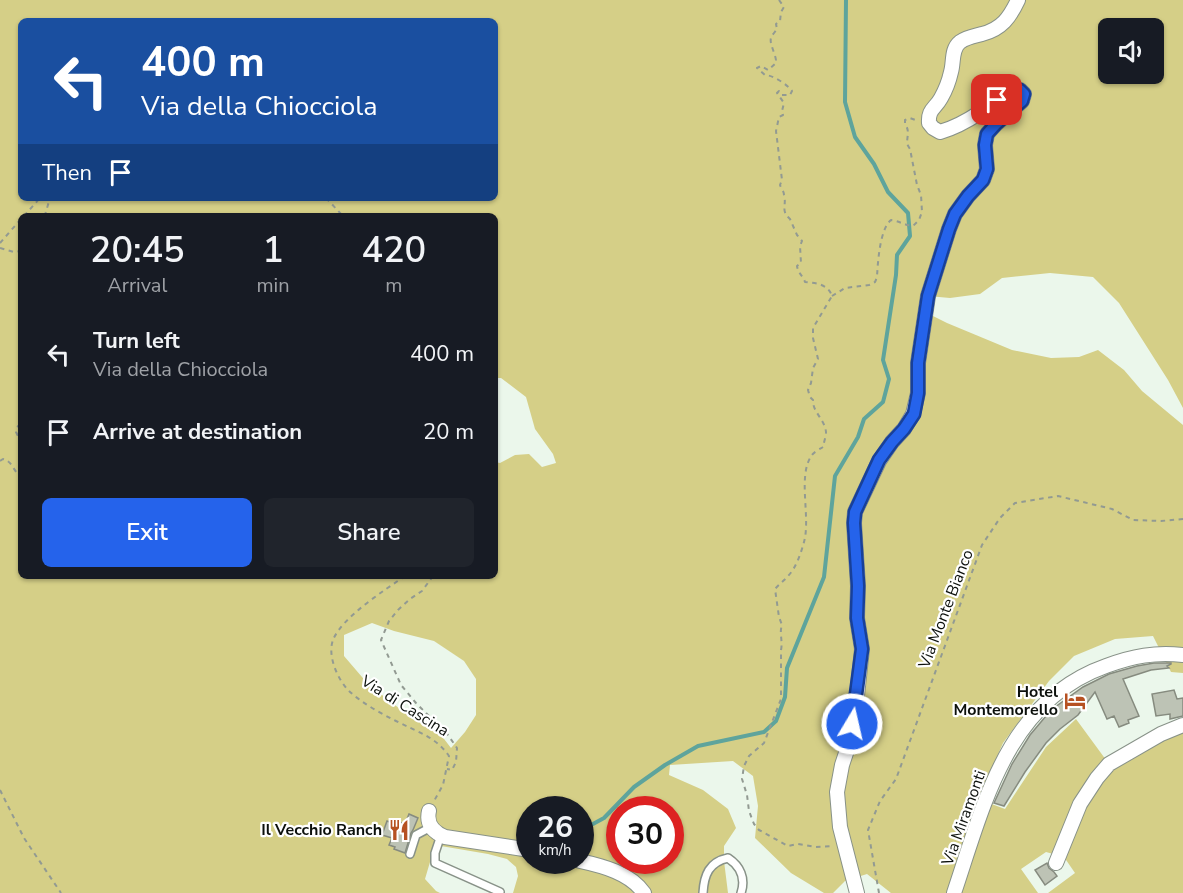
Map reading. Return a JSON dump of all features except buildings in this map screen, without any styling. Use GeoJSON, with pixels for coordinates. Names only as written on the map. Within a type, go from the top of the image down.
{"type":"FeatureCollection","features":[{"type":"Feature","properties":{"kind":"street"},"geometry":{"type":"LineString","coordinates":[[857,893],[840,827],[837,792],[856,705],[862,649],[857,618],[855,512],[879,460],[914,414],[918,393],[918,363],[928,296],[955,214],[983,180],[987,169],[985,145],[987,134],[1022,101],[1024,94],[1020,90],[1012,91],[951,129],[940,132],[929,123],[930,111],[939,101],[952,70],[956,47],[960,42],[999,27],[1008,19],[1018,0]]}},
{"type":"Feature","properties":{"kind":"street","name":"Via Miramonti"},"geometry":{"type":"LineString","coordinates":[[954,893],[990,786],[1015,739],[1035,713],[1058,691],[1084,674],[1141,656],[1164,653],[1183,655]]}},
{"type":"Feature","properties":{"kind":"street"},"geometry":{"type":"LineString","coordinates":[[1056,863],[1080,804],[1109,764],[1161,734],[1183,725]]}},
{"type":"Feature","properties":{"kind":"street"},"geometry":{"type":"LineString","coordinates":[[429,811],[428,820],[436,831],[455,839],[516,848]]}},
{"type":"Feature","properties":{"kind":"street"},"geometry":{"type":"LineString","coordinates":[[594,865],[617,872],[644,893]]}},
{"type":"Feature","properties":{"kind":"lane"},"geometry":{"type":"LineString","coordinates":[[410,854],[416,835],[436,831],[435,863],[500,892]]}},
{"type":"Feature","properties":{"kind":"lane"},"geometry":{"type":"LineString","coordinates":[[702,893],[711,865],[728,858],[740,870],[743,879],[741,893]]}},
{"type":"Feature","properties":{"kind":"path"},"geometry":{"type":"LineString","coordinates":[[779,0],[784,7],[770,42],[777,58],[776,63],[768,70],[761,66],[757,68],[765,75],[775,77],[792,91],[790,95],[782,95],[779,91],[777,93],[784,103],[783,115],[780,117],[776,131],[782,180],[780,185],[784,193],[784,212],[802,241],[801,263],[797,266],[799,273],[805,282],[821,284],[829,289],[832,296]]}},
{"type":"Feature","properties":{"kind":"path"},"geometry":{"type":"LineString","coordinates":[[847,855],[831,846],[816,847],[798,844],[788,846],[759,830],[749,811],[742,779],[744,766],[749,756],[764,743],[781,699],[783,644],[780,629],[782,625],[775,589],[791,573],[801,553],[807,516],[804,480],[812,455],[823,447],[826,430],[812,405],[813,400],[808,390],[818,358],[813,328],[832,296],[844,288],[869,285],[878,278],[879,253],[886,224],[891,220],[897,220],[905,226],[913,226],[919,220],[922,212],[921,195],[916,185],[910,149],[907,144],[909,134],[905,120],[910,118],[929,123]]}},
{"type":"Feature","properties":{"kind":"path"},"geometry":{"type":"LineString","coordinates":[[27,213],[37,201]]}},
{"type":"Feature","properties":{"kind":"path"},"geometry":{"type":"LineString","coordinates":[[329,201],[340,213]]}},
{"type":"Feature","properties":{"kind":"path"},"geometry":{"type":"LineString","coordinates":[[0,243],[18,222]]}},
{"type":"Feature","properties":{"kind":"path"},"geometry":{"type":"LineString","coordinates":[[0,248],[18,251]]}},
{"type":"Feature","properties":{"kind":"path"},"geometry":{"type":"LineString","coordinates":[[0,461],[6,459],[18,473]]}},
{"type":"Feature","properties":{"kind":"path","name":"Via Monte Bianco"},"geometry":{"type":"LineString","coordinates":[[879,893],[868,830],[880,801],[896,779],[982,545],[1000,518],[1015,503],[1058,496],[1112,509],[1132,520],[1183,519]]}},
{"type":"Feature","properties":{"kind":"path","name":"Via di Cascina"},"geometry":{"type":"LineString","coordinates":[[401,579],[368,602],[342,627],[333,641],[332,658],[348,690],[387,716],[415,729],[442,746],[449,756],[447,769]]}},
{"type":"Feature","properties":{"kind":"path"},"geometry":{"type":"LineString","coordinates":[[429,811],[443,785],[447,769],[452,770],[456,762],[457,748],[448,735],[401,685],[381,640],[389,621],[410,599],[422,591],[431,579]]}},
{"type":"Feature","properties":{"kind":"path"},"geometry":{"type":"LineString","coordinates":[[0,790],[24,838],[61,893]]}},
{"type":"Feature","properties":{"kind":"shaded area"},"geometry":{"type":"Polygon","coordinates":[[[0,0],[1183,0],[1183,408],[1119,303],[1093,277],[1050,273],[1002,278],[980,294],[950,298],[928,296],[925,312],[1012,350],[1051,358],[1079,357],[1098,350],[1124,370],[1142,391],[1183,425],[1183,673],[1171,672],[1153,636],[1115,639],[1074,656],[1049,681],[1003,743],[978,799],[1005,809],[1046,747],[1076,719],[1109,764],[1183,726],[1183,893],[1048,893],[1075,873],[1064,857],[1046,852],[1021,869],[1038,893],[891,893],[867,874],[845,881],[833,893],[824,893],[791,873],[755,838],[758,806],[753,776],[733,761],[670,765],[669,775],[703,790],[728,809],[736,828],[724,846],[728,893],[513,893],[518,874],[594,874],[594,796],[516,796],[516,867],[507,859],[435,845],[425,879],[440,893],[0,893],[0,0]],[[372,623],[344,635],[344,656],[368,684],[409,716],[441,735],[451,748],[476,715],[476,679],[464,661],[434,641],[372,623]]]}},
{"type":"Feature","properties":{"kind":"waterway"},"geometry":{"type":"LineString","coordinates":[[594,823],[604,818],[634,787],[665,765],[698,746],[764,732],[776,721],[785,697],[787,668],[824,577],[835,476],[858,437],[864,419],[883,402],[889,379],[883,360],[897,255],[910,236],[908,213],[888,192],[874,164],[855,137],[845,102],[846,0]]}},
{"type":"Feature","properties":{"kind":"place","name":"Hotel Montemorello"},"geometry":{"type":"Point","coordinates":[1075,701]}},
{"type":"Feature","properties":{"kind":"place","name":"Il Vecchio Ranch"},"geometry":{"type":"Point","coordinates":[399,830]}},
{"type":"Feature","properties":{"kind":"route"},"geometry":{"type":"LineString","coordinates":[[852,724],[862,649],[857,618],[855,512],[879,460],[914,414],[918,393],[918,363],[928,296],[955,214],[983,180],[987,169],[985,145],[987,134],[1022,101],[1024,94],[1020,90],[1015,90],[997,100]]}}]}
